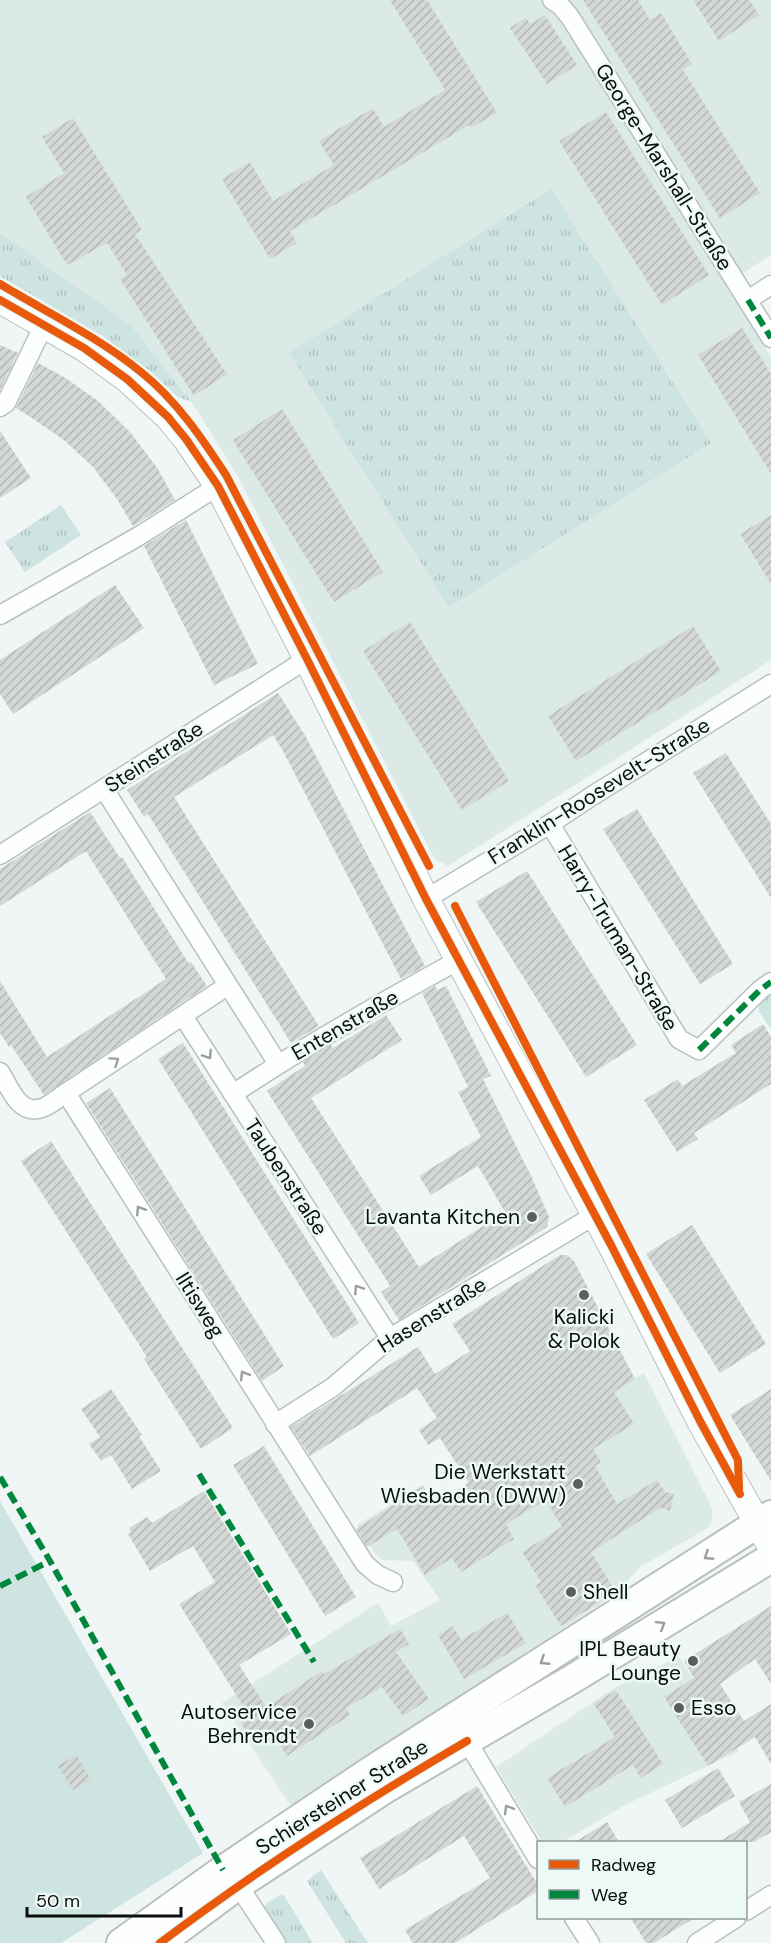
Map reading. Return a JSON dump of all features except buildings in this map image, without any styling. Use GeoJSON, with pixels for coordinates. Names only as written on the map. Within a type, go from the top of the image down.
{"type":"FeatureCollection","features":[{"type":"Feature","properties":{"kind":"main road","name":"Schiersteiner Straße"},"geometry":{"type":"LineString","coordinates":[[230,1878],[369,1772],[766,1529]]}},
{"type":"Feature","properties":{"kind":"main road","name":"Schiersteiner Straße"},"geometry":{"type":"LineString","coordinates":[[230,1878],[467,1741],[771,1558]]}},
{"type":"Feature","properties":{"kind":"main road"},"geometry":{"type":"LineString","coordinates":[[121,1943],[230,1878]]}},
{"type":"Feature","properties":{"kind":"main road"},"geometry":{"type":"LineString","coordinates":[[160,1943],[230,1878]]}},
{"type":"Feature","properties":{"kind":"street","name":"George-Marshall-Straße"},"geometry":{"type":"LineString","coordinates":[[552,0],[560,5],[570,17],[771,338]]}},
{"type":"Feature","properties":{"kind":"street"},"geometry":{"type":"LineString","coordinates":[[748,300],[771,285]]}},
{"type":"Feature","properties":{"kind":"street"},"geometry":{"type":"LineString","coordinates":[[0,300],[106,362],[148,397],[186,439],[218,486],[426,899],[595,1215],[700,1421],[766,1529]]}},
{"type":"Feature","properties":{"kind":"street"},"geometry":{"type":"LineString","coordinates":[[0,406],[6,403],[44,325]]}},
{"type":"Feature","properties":{"kind":"street"},"geometry":{"type":"LineString","coordinates":[[0,615],[139,536],[218,486]]}},
{"type":"Feature","properties":{"kind":"street","name":"Steinstraße"},"geometry":{"type":"LineString","coordinates":[[0,855],[307,659]]}},
{"type":"Feature","properties":{"kind":"street","name":"Franklin-Roosevelt-Straße"},"geometry":{"type":"LineString","coordinates":[[426,899],[550,824],[592,795],[771,684]]}},
{"type":"Feature","properties":{"kind":"street"},"geometry":{"type":"LineString","coordinates":[[104,789],[278,1064]]}},
{"type":"Feature","properties":{"kind":"street","name":"Harry-Truman-Straße"},"geometry":{"type":"LineString","coordinates":[[550,824],[679,1039],[699,1050],[771,982]]}},
{"type":"Feature","properties":{"kind":"street","name":"Entenstraße"},"geometry":{"type":"LineString","coordinates":[[233,1094],[278,1064],[459,960]]}},
{"type":"Feature","properties":{"kind":"street"},"geometry":{"type":"LineString","coordinates":[[0,1072],[18,1102],[28,1110],[39,1109],[227,986]]}},
{"type":"Feature","properties":{"kind":"street","name":"Taubenstraße"},"geometry":{"type":"LineString","coordinates":[[183,1016],[390,1338]]}},
{"type":"Feature","properties":{"kind":"street","name":"Iltisweg"},"geometry":{"type":"LineString","coordinates":[[66,1093],[365,1564],[378,1575],[393,1582]]}},
{"type":"Feature","properties":{"kind":"street","name":"Hasenstraße"},"geometry":{"type":"LineString","coordinates":[[275,1424],[333,1387],[390,1338],[595,1215]]}},
{"type":"Feature","properties":{"kind":"street"},"geometry":{"type":"LineString","coordinates":[[467,1741],[537,1857]]}},
{"type":"Feature","properties":{"kind":"street"},"geometry":{"type":"LineString","coordinates":[[230,1878],[276,1943]]}},
{"type":"Feature","properties":{"kind":"street"},"geometry":{"type":"LineString","coordinates":[[747,1910],[771,1895]]}},
{"type":"Feature","properties":{"kind":"street"},"geometry":{"type":"LineString","coordinates":[[575,1919],[590,1943]]}},
{"type":"Feature","properties":{"kind":"street"},"geometry":{"type":"LineString","coordinates":[[697,1943],[733,1919]]}},
{"type":"Feature","properties":{"kind":"shaded area"},"geometry":{"type":"Polygon","coordinates":[[[0,0],[771,0],[771,255],[726,284],[771,357],[771,660],[448,866],[434,858],[237,475],[191,401],[131,325],[0,233],[0,0]]]}},
{"type":"Feature","properties":{"kind":"shaded area"},"geometry":{"type":"Polygon","coordinates":[[[644,1373],[712,1508],[712,1520],[708,1528],[640,1567],[616,1594],[291,1806],[222,1703],[378,1603],[391,1626],[440,1600],[413,1561],[383,1560],[376,1555],[357,1525],[423,1485],[437,1502],[644,1373]]]}},
{"type":"Feature","properties":{"kind":"shaded area"},"geometry":{"type":"Polygon","coordinates":[[[679,1657],[739,1751],[625,1805],[565,1841],[541,1841],[496,1767],[614,1688],[679,1657]]]}},
{"type":"Feature","properties":{"kind":"green space"},"geometry":{"type":"Polygon","coordinates":[[[551,189],[711,443],[449,607],[289,353],[551,189]]]}},
{"type":"Feature","properties":{"kind":"green space"},"geometry":{"type":"Polygon","coordinates":[[[0,233],[131,325],[191,401],[179,398],[150,371],[104,337],[0,276],[0,233]]]}},
{"type":"Feature","properties":{"kind":"green space"},"geometry":{"type":"Polygon","coordinates":[[[61,505],[81,535],[25,572],[5,542],[61,505]]]}},
{"type":"Feature","properties":{"kind":"green space"},"geometry":{"type":"Polygon","coordinates":[[[771,982],[771,1029],[759,1012],[760,990],[771,982]]]}},
{"type":"Feature","properties":{"kind":"green space"},"geometry":{"type":"Polygon","coordinates":[[[0,1501],[203,1853],[61,1943],[0,1943],[0,1501]]]}},
{"type":"Feature","properties":{"kind":"green space"},"geometry":{"type":"Polygon","coordinates":[[[321,1870],[368,1943],[346,1943],[307,1881],[321,1870]]]}},
{"type":"Feature","properties":{"kind":"green space"},"geometry":{"type":"Polygon","coordinates":[[[283,1894],[313,1943],[281,1943],[261,1911],[267,1903],[283,1894]]]}},
{"type":"Feature","properties":{"kind":"marked path"},"geometry":{"type":"LineString","coordinates":[[748,300],[771,338]]}},
{"type":"Feature","properties":{"kind":"marked path"},"geometry":{"type":"LineString","coordinates":[[699,1050],[771,982]]}},
{"type":"Feature","properties":{"kind":"marked path"},"geometry":{"type":"LineString","coordinates":[[199,1474],[314,1662]]}},
{"type":"Feature","properties":{"kind":"marked path"},"geometry":{"type":"LineString","coordinates":[[0,1477],[50,1561],[223,1870]]}},
{"type":"Feature","properties":{"kind":"marked path"},"geometry":{"type":"LineString","coordinates":[[0,1586],[50,1561]]}},
{"type":"Feature","properties":{"kind":"cycle path"},"geometry":{"type":"LineString","coordinates":[[0,284],[125,359],[166,395],[198,434],[226,475],[429,866]]}},
{"type":"Feature","properties":{"kind":"cycle path"},"geometry":{"type":"LineString","coordinates":[[0,300],[84,348],[127,379],[168,417],[218,486],[426,899],[611,1245],[700,1421],[740,1494]]}},
{"type":"Feature","properties":{"kind":"cycle path"},"geometry":{"type":"LineString","coordinates":[[455,906],[738,1460],[739,1488]]}},
{"type":"Feature","properties":{"kind":"cycle path"},"geometry":{"type":"LineString","coordinates":[[160,1943],[310,1837],[467,1741]]}},
{"type":"Feature","properties":{"kind":"place","name":"Lavanta Kitchen"},"geometry":{"type":"Point","coordinates":[532,1217]}},
{"type":"Feature","properties":{"kind":"place","name":"Kalicki & Polok"},"geometry":{"type":"Point","coordinates":[584,1295]}},
{"type":"Feature","properties":{"kind":"place","name":"Die Werkstatt Wiesbaden (DWW)"},"geometry":{"type":"Point","coordinates":[578,1484]}},
{"type":"Feature","properties":{"kind":"place","name":"Shell"},"geometry":{"type":"Point","coordinates":[571,1592]}},
{"type":"Feature","properties":{"kind":"place","name":"IPL Beauty Lounge"},"geometry":{"type":"Point","coordinates":[693,1661]}},
{"type":"Feature","properties":{"kind":"place","name":"Esso"},"geometry":{"type":"Point","coordinates":[679,1708]}},
{"type":"Feature","properties":{"kind":"place","name":"Autoservice Behrendt"},"geometry":{"type":"Point","coordinates":[309,1724]}}]}
